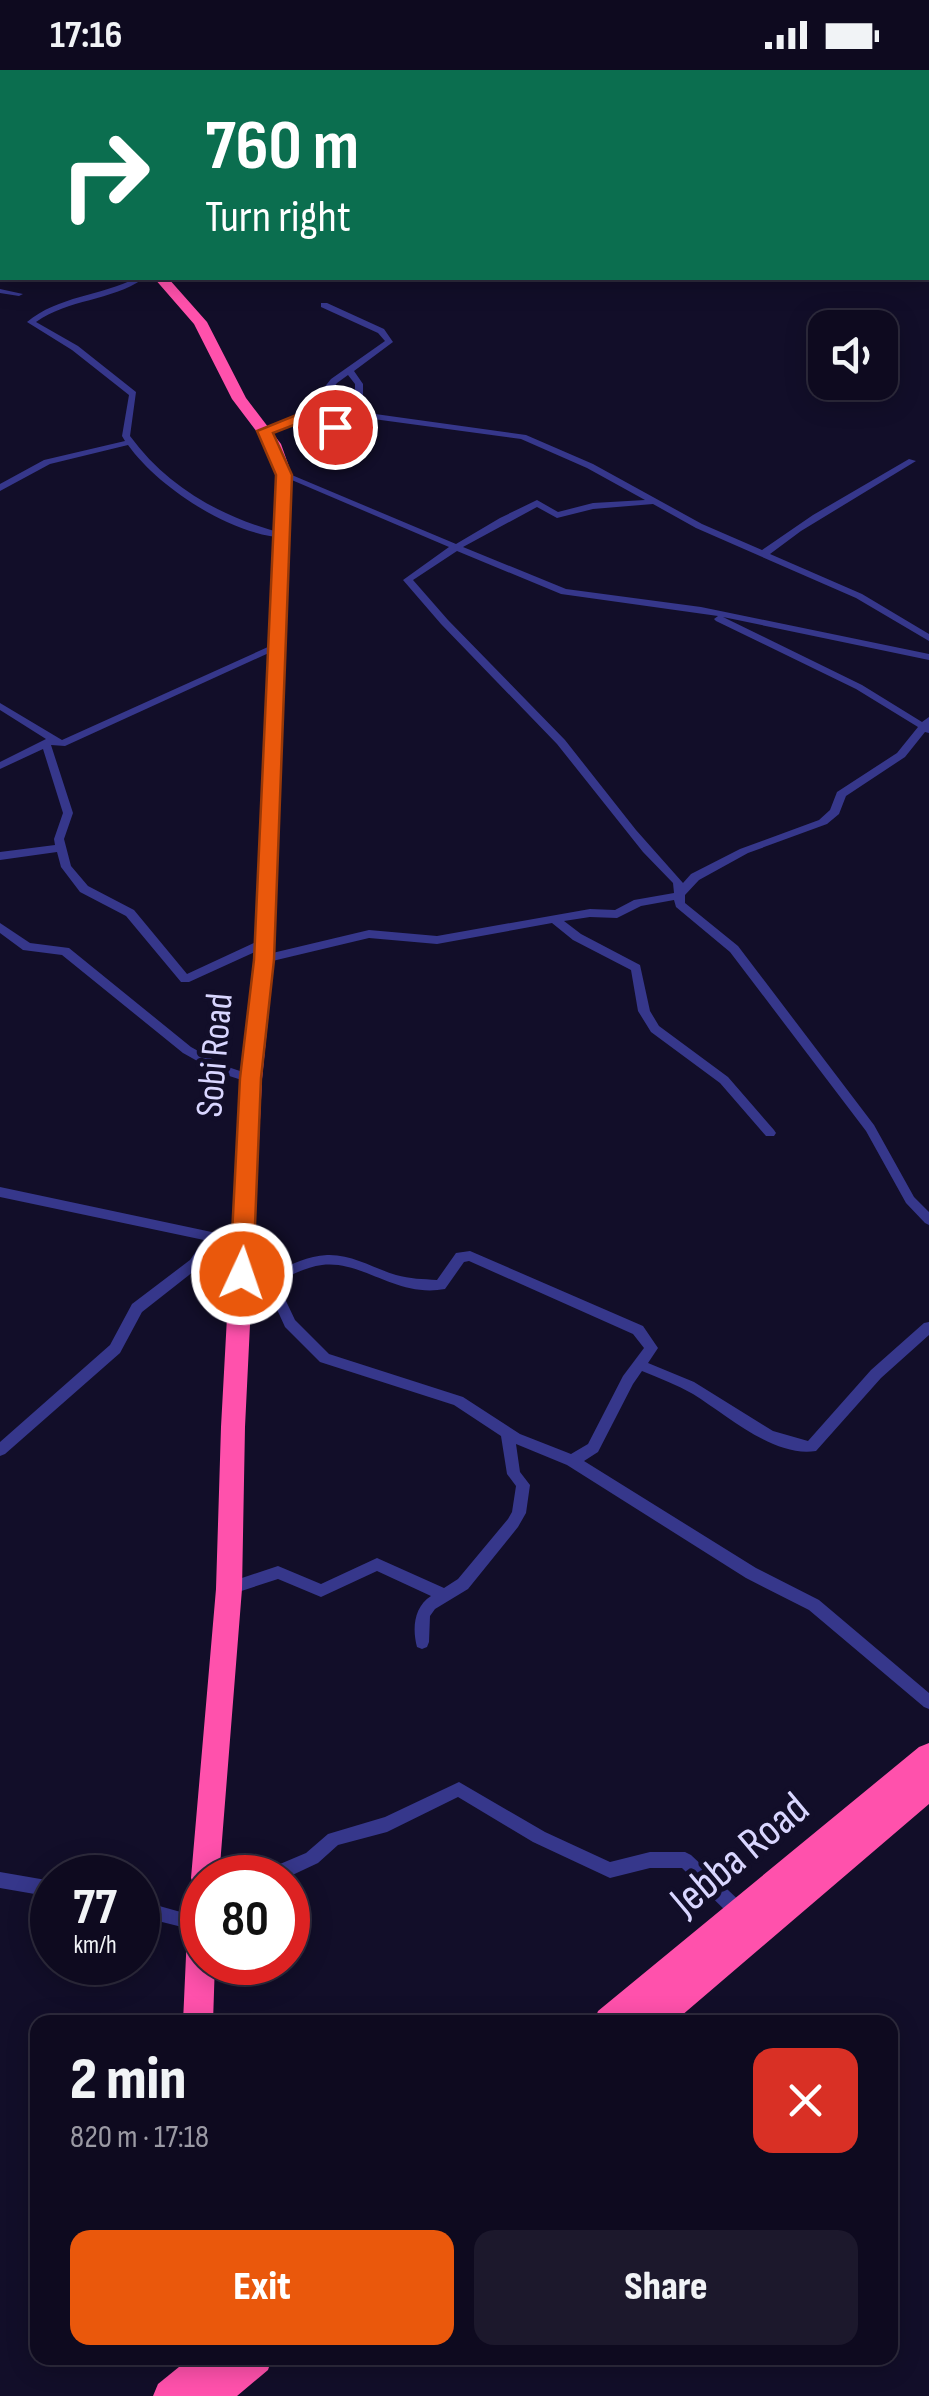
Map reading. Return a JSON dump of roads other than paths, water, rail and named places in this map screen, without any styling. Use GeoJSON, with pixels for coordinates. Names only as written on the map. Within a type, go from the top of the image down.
{"type":"FeatureCollection","features":[{"type":"Feature","properties":{"kind":"highway","name":"Sobi Road"},"geometry":{"type":"LineString","coordinates":[[150,280],[200,322],[239,399],[264,431],[284,475],[263,952],[250,1078],[230,1589],[207,1855]]}},
{"type":"Feature","properties":{"kind":"highway","name":"Jebba Road"},"geometry":{"type":"LineString","coordinates":[[618,2015],[929,1756]]}},
{"type":"Feature","properties":{"kind":"highway"},"geometry":{"type":"LineString","coordinates":[[660,2015],[929,1786]]}},
{"type":"Feature","properties":{"kind":"highway"},"geometry":{"type":"LineString","coordinates":[[198,2015],[200,1985]]}},
{"type":"Feature","properties":{"kind":"highway"},"geometry":{"type":"LineString","coordinates":[[187,2384],[208,2365]]}},
{"type":"Feature","properties":{"kind":"highway"},"geometry":{"type":"LineString","coordinates":[[187,2384],[237,2365]]}},
{"type":"Feature","properties":{"kind":"street"},"geometry":{"type":"LineString","coordinates":[[143,280],[105,296],[86,295],[31,322],[75,348],[133,394],[134,405],[124,429],[151,466],[231,523],[282,536]]}},
{"type":"Feature","properties":{"kind":"street"},"geometry":{"type":"LineString","coordinates":[[0,291],[19,294]]}},
{"type":"Feature","properties":{"kind":"street"},"geometry":{"type":"LineString","coordinates":[[264,431],[306,416],[321,394],[348,370],[384,350],[390,338],[324,305]]}},
{"type":"Feature","properties":{"kind":"street"},"geometry":{"type":"LineString","coordinates":[[348,370],[360,384],[359,408],[365,415]]}},
{"type":"Feature","properties":{"kind":"street"},"geometry":{"type":"LineString","coordinates":[[284,475],[564,592],[701,610],[924,656],[926,636],[858,596],[762,555],[652,502],[590,466],[523,437],[365,415],[329,428],[306,416]]}},
{"type":"Feature","properties":{"kind":"street"},"geometry":{"type":"LineString","coordinates":[[0,488],[47,462],[130,442]]}},
{"type":"Feature","properties":{"kind":"street"},"geometry":{"type":"LineString","coordinates":[[762,555],[787,533],[818,520],[832,506],[912,461]]}},
{"type":"Feature","properties":{"kind":"street"},"geometry":{"type":"LineString","coordinates":[[652,502],[593,506],[556,515],[537,503],[444,551],[408,580],[562,742],[646,853],[678,882],[680,904],[734,949],[870,1128],[910,1200],[929,1220]]}},
{"type":"Feature","properties":{"kind":"street"},"geometry":{"type":"LineString","coordinates":[[0,706],[49,743],[68,813],[60,848],[66,867],[80,885],[130,914],[185,979],[263,952],[370,934],[437,940],[617,914],[638,903],[678,896],[695,876],[744,850],[823,822],[835,812],[842,794],[888,766],[928,726],[859,687],[701,610]]}},
{"type":"Feature","properties":{"kind":"street"},"geometry":{"type":"LineString","coordinates":[[0,766],[49,743],[61,744],[84,736],[278,645]]}},
{"type":"Feature","properties":{"kind":"street"},"geometry":{"type":"LineString","coordinates":[[0,856],[60,848]]}},
{"type":"Feature","properties":{"kind":"street"},"geometry":{"type":"LineString","coordinates":[[555,920],[636,968],[644,1011],[655,1029],[724,1080],[770,1133]]}},
{"type":"Feature","properties":{"kind":"street"},"geometry":{"type":"LineString","coordinates":[[0,927],[27,946],[64,951],[188,1050],[220,1069],[250,1078]]}},
{"type":"Feature","properties":{"kind":"street"},"geometry":{"type":"LineString","coordinates":[[0,1192],[243,1242],[260,1250],[290,1322],[326,1358],[458,1400],[508,1434],[572,1461],[751,1574],[814,1605],[929,1702]]}},
{"type":"Feature","properties":{"kind":"street"},"geometry":{"type":"LineString","coordinates":[[0,1450],[115,1349],[137,1308],[194,1264],[214,1237]]}},
{"type":"Feature","properties":{"kind":"street"},"geometry":{"type":"LineString","coordinates":[[270,1280],[307,1260],[329,1258],[406,1282],[440,1285],[460,1258],[482,1258],[638,1330],[652,1342],[593,1448],[572,1461]]}},
{"type":"Feature","properties":{"kind":"street"},"geometry":{"type":"LineString","coordinates":[[639,1365],[704,1394],[725,1411],[779,1439],[811,1447],[876,1374],[929,1328]]}},
{"type":"Feature","properties":{"kind":"street"},"geometry":{"type":"LineString","coordinates":[[422,1642],[423,1615],[464,1584],[519,1513],[523,1485],[514,1474],[508,1434]]}},
{"type":"Feature","properties":{"kind":"street"},"geometry":{"type":"LineString","coordinates":[[230,1589],[278,1572],[321,1591],[377,1564],[445,1595]]}},
{"type":"Feature","properties":{"kind":"street"},"geometry":{"type":"LineString","coordinates":[[310,1859],[334,1839],[387,1824],[458,1789],[540,1837],[610,1870],[650,1860],[686,1860],[740,1913]]}},
{"type":"Feature","properties":{"kind":"street"},"geometry":{"type":"LineString","coordinates":[[0,1880],[30,1885]]}}]}
